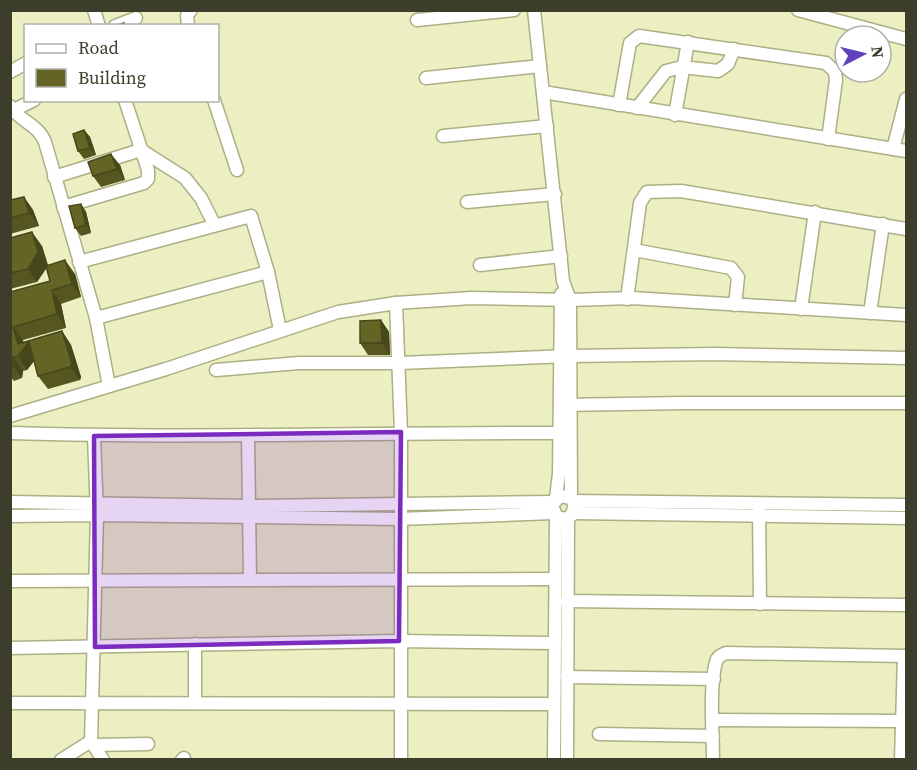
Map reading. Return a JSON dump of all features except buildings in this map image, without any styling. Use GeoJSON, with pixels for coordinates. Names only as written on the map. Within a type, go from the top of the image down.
{"type":"FeatureCollection","features":[{"type":"Feature","properties":{"kind":"street"},"geometry":{"type":"LineString","coordinates":[[188,24],[187,15],[191,10]]}},
{"type":"Feature","properties":{"kind":"street"},"geometry":{"type":"LineString","coordinates":[[417,20],[514,10]]}},
{"type":"Feature","properties":{"kind":"street"},"geometry":{"type":"LineString","coordinates":[[534,10],[566,300],[563,507],[555,579],[554,759]]}},
{"type":"Feature","properties":{"kind":"street"},"geometry":{"type":"LineString","coordinates":[[798,10],[906,39]]}},
{"type":"Feature","properties":{"kind":"street"},"geometry":{"type":"LineString","coordinates":[[120,24],[136,18]]}},
{"type":"Feature","properties":{"kind":"street"},"geometry":{"type":"LineString","coordinates":[[619,105],[630,43],[633,39],[647,36],[826,63],[835,72],[836,80],[828,139]]}},
{"type":"Feature","properties":{"kind":"street"},"geometry":{"type":"LineString","coordinates":[[675,115],[688,42]]}},
{"type":"Feature","properties":{"kind":"street"},"geometry":{"type":"LineString","coordinates":[[637,108],[661,75],[671,69],[682,67],[718,71],[728,64],[734,50]]}},
{"type":"Feature","properties":{"kind":"street"},"geometry":{"type":"LineString","coordinates":[[10,72],[24,64]]}},
{"type":"Feature","properties":{"kind":"street"},"geometry":{"type":"LineString","coordinates":[[426,78],[540,66]]}},
{"type":"Feature","properties":{"kind":"street"},"geometry":{"type":"LineString","coordinates":[[543,92],[906,151]]}},
{"type":"Feature","properties":{"kind":"street"},"geometry":{"type":"LineString","coordinates":[[893,149],[906,99]]}},
{"type":"Feature","properties":{"kind":"street"},"geometry":{"type":"LineString","coordinates":[[29,102],[11,109],[42,135],[96,318],[109,386]]}},
{"type":"Feature","properties":{"kind":"street"},"geometry":{"type":"LineString","coordinates":[[63,207],[144,183],[149,174],[126,102]]}},
{"type":"Feature","properties":{"kind":"street"},"geometry":{"type":"LineString","coordinates":[[215,102],[237,170]]}},
{"type":"Feature","properties":{"kind":"street"},"geometry":{"type":"LineString","coordinates":[[442,136],[547,126]]}},
{"type":"Feature","properties":{"kind":"street"},"geometry":{"type":"LineString","coordinates":[[54,177],[141,150],[185,178],[193,186],[214,224]]}},
{"type":"Feature","properties":{"kind":"street"},"geometry":{"type":"LineString","coordinates":[[627,299],[640,203],[647,192],[654,190],[681,191],[906,229]]}},
{"type":"Feature","properties":{"kind":"street"},"geometry":{"type":"LineString","coordinates":[[467,202],[555,194]]}},
{"type":"Feature","properties":{"kind":"street"},"geometry":{"type":"LineString","coordinates":[[801,309],[815,212]]}},
{"type":"Feature","properties":{"kind":"street"},"geometry":{"type":"LineString","coordinates":[[79,262],[214,224],[251,216],[268,272],[280,330]]}},
{"type":"Feature","properties":{"kind":"street"},"geometry":{"type":"LineString","coordinates":[[870,313],[883,225]]}},
{"type":"Feature","properties":{"kind":"street"},"geometry":{"type":"LineString","coordinates":[[634,250],[731,268],[738,277],[735,305]]}},
{"type":"Feature","properties":{"kind":"street"},"geometry":{"type":"LineString","coordinates":[[480,265],[561,256]]}},
{"type":"Feature","properties":{"kind":"street"},"geometry":{"type":"LineString","coordinates":[[96,318],[268,272]]}},
{"type":"Feature","properties":{"kind":"street"},"geometry":{"type":"LineString","coordinates":[[10,416],[339,312],[396,303],[471,298],[627,299],[906,315]]}},
{"type":"Feature","properties":{"kind":"street"},"geometry":{"type":"LineString","coordinates":[[396,303],[401,432],[399,641],[401,759]]}},
{"type":"Feature","properties":{"kind":"street"},"geometry":{"type":"LineString","coordinates":[[216,370],[299,363],[400,363],[715,354],[906,358]]}},
{"type":"Feature","properties":{"kind":"street"},"geometry":{"type":"LineString","coordinates":[[565,405],[906,403]]}},
{"type":"Feature","properties":{"kind":"street"},"geometry":{"type":"LineString","coordinates":[[565,405],[560,433],[566,601],[567,759]]}},
{"type":"Feature","properties":{"kind":"street"},"geometry":{"type":"LineString","coordinates":[[10,433],[248,436],[401,432],[560,433]]}},
{"type":"Feature","properties":{"kind":"street"},"geometry":{"type":"LineString","coordinates":[[94,435],[97,509],[93,743],[104,759]]}},
{"type":"Feature","properties":{"kind":"street"},"geometry":{"type":"LineString","coordinates":[[248,436],[250,579]]}},
{"type":"Feature","properties":{"kind":"street"},"geometry":{"type":"LineString","coordinates":[[10,502],[97,509],[400,512],[563,507],[759,510],[906,518]]}},
{"type":"Feature","properties":{"kind":"street"},"geometry":{"type":"LineString","coordinates":[[759,510],[906,505]]}},
{"type":"Feature","properties":{"kind":"street"},"geometry":{"type":"LineString","coordinates":[[10,516],[97,509]]}},
{"type":"Feature","properties":{"kind":"street"},"geometry":{"type":"LineString","coordinates":[[759,510],[759,604]]}},
{"type":"Feature","properties":{"kind":"street"},"geometry":{"type":"LineString","coordinates":[[10,581],[555,579]]}},
{"type":"Feature","properties":{"kind":"street"},"geometry":{"type":"LineString","coordinates":[[566,601],[906,605]]}},
{"type":"Feature","properties":{"kind":"street"},"geometry":{"type":"LineString","coordinates":[[10,648],[399,641],[554,643]]}},
{"type":"Feature","properties":{"kind":"street"},"geometry":{"type":"LineString","coordinates":[[195,644],[195,702]]}},
{"type":"Feature","properties":{"kind":"street"},"geometry":{"type":"LineString","coordinates":[[713,759],[716,661],[726,653],[905,656],[901,759]]}},
{"type":"Feature","properties":{"kind":"street"},"geometry":{"type":"LineString","coordinates":[[567,677],[714,679]]}},
{"type":"Feature","properties":{"kind":"street"},"geometry":{"type":"LineString","coordinates":[[10,703],[554,704]]}},
{"type":"Feature","properties":{"kind":"street"},"geometry":{"type":"LineString","coordinates":[[713,720],[904,721]]}},
{"type":"Feature","properties":{"kind":"street"},"geometry":{"type":"LineString","coordinates":[[599,734],[713,736]]}},
{"type":"Feature","properties":{"kind":"street"},"geometry":{"type":"LineString","coordinates":[[60,759],[93,743],[148,744]]}},
{"type":"Feature","properties":{"kind":"highlighted area"},"geometry":{"type":"Polygon","coordinates":[[[401,432],[399,641],[95,647],[94,436],[401,432]]]}}]}
